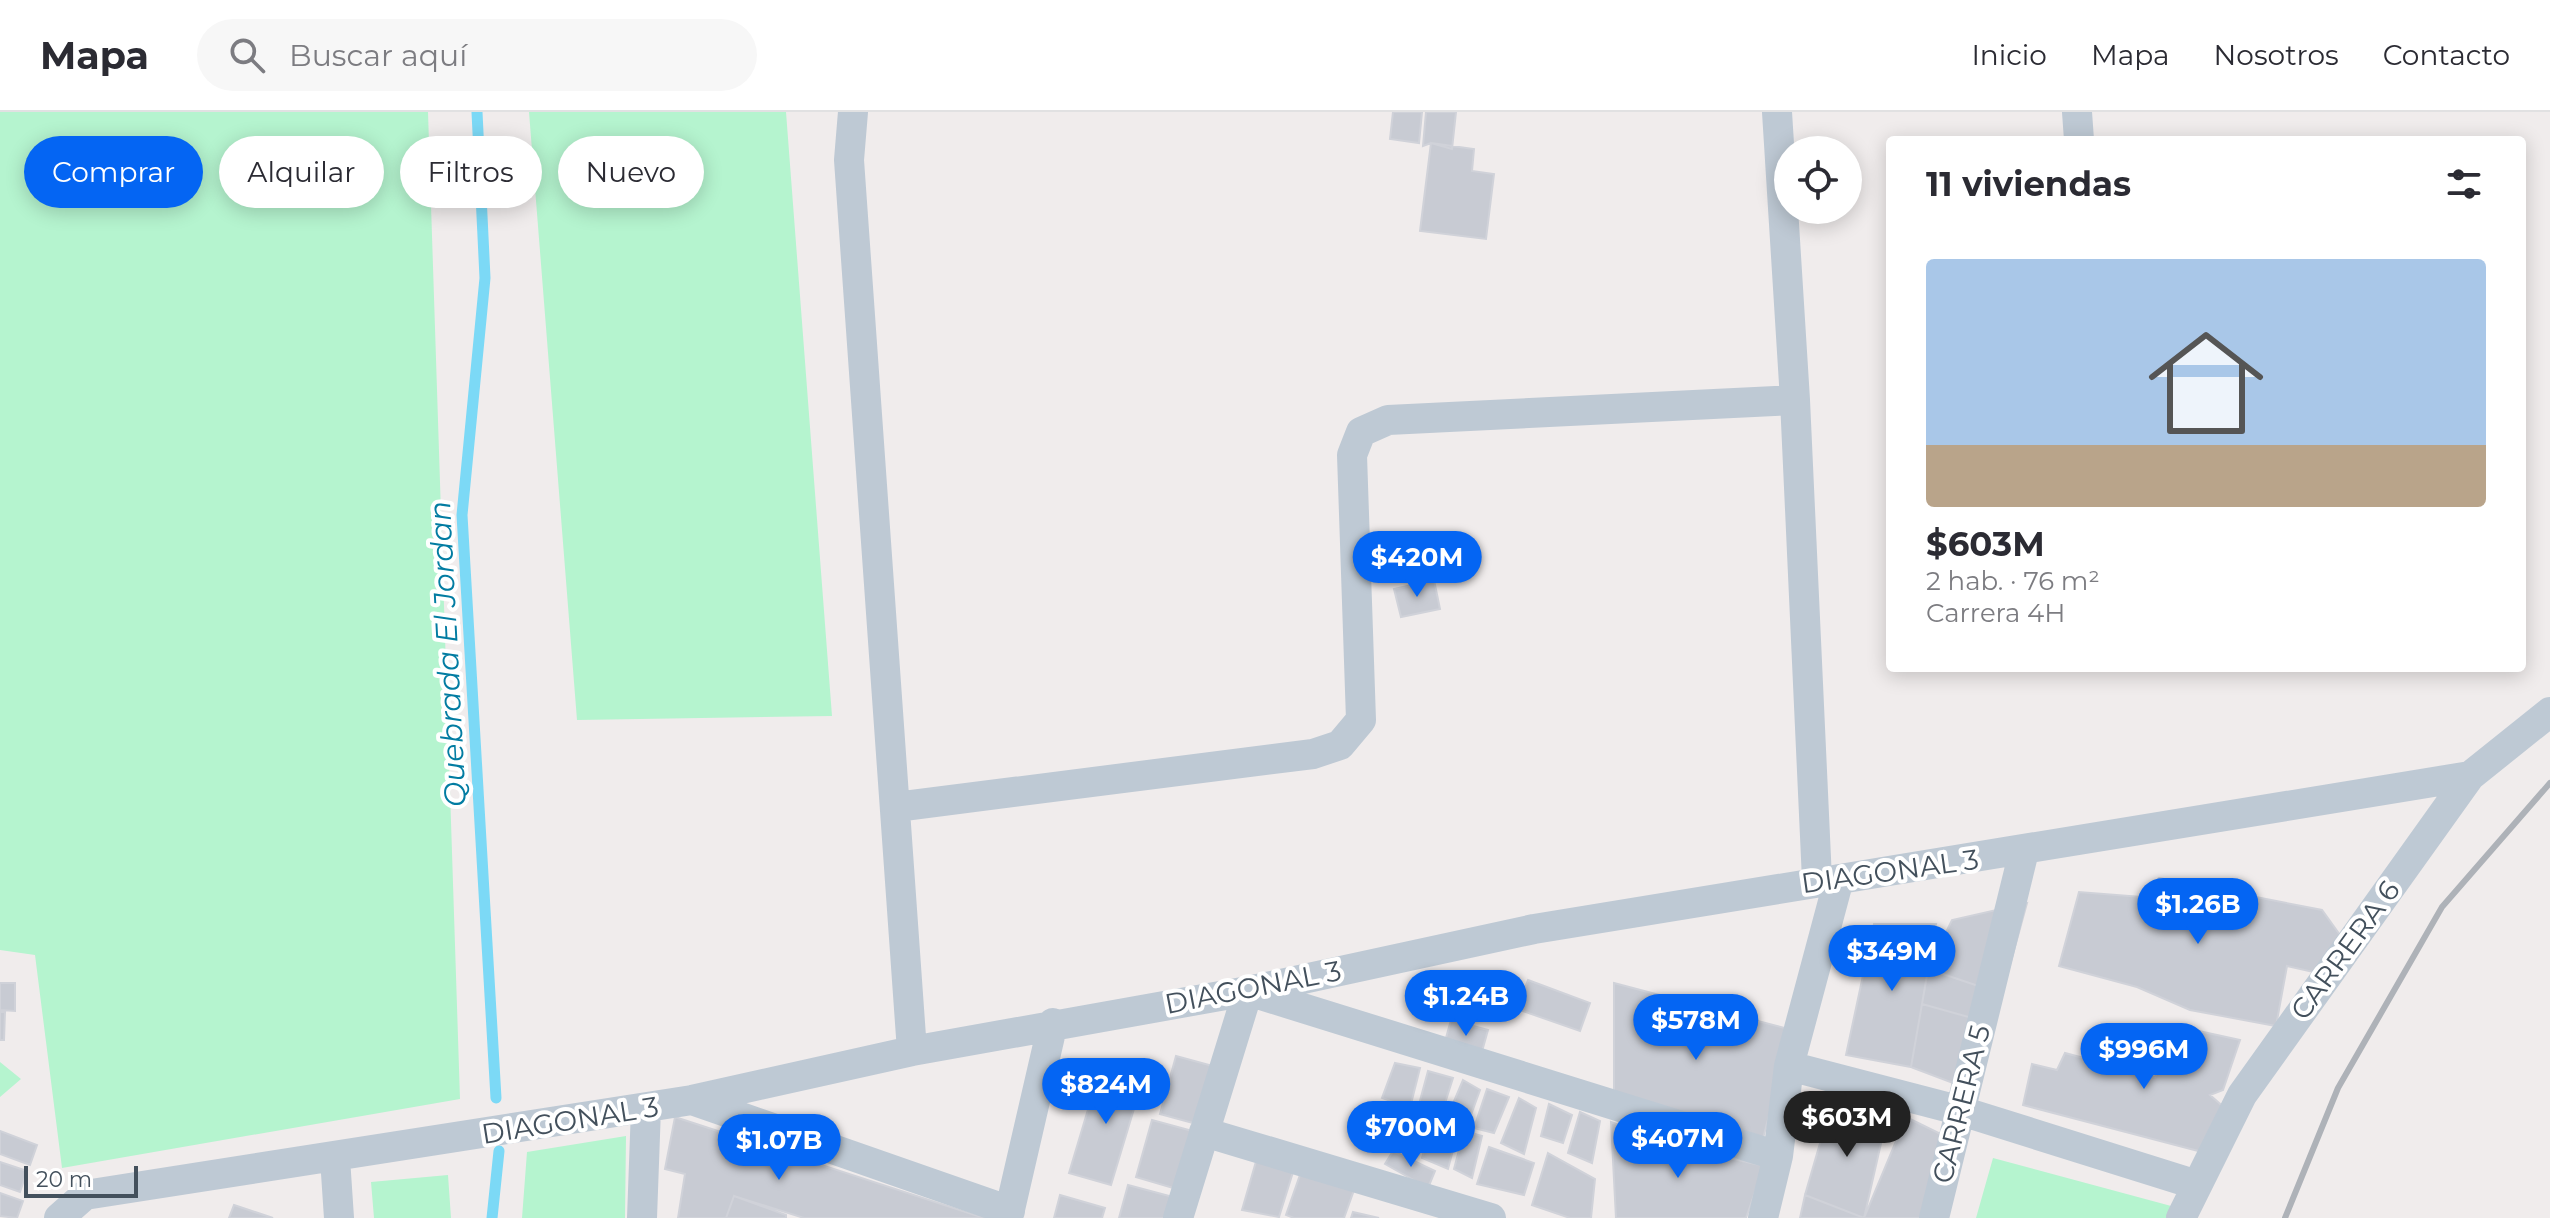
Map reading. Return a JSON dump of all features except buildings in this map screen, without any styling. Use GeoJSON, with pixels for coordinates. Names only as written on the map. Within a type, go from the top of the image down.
{"type":"FeatureCollection","features":[{"type":"Feature","properties":{"kind":"street"},"geometry":{"type":"LineString","coordinates":[[853,112],[849,160],[912,1051]]}},
{"type":"Feature","properties":{"kind":"street"},"geometry":{"type":"LineString","coordinates":[[1763,1218],[1778,1156],[1789,1066],[1828,880],[1777,112]]}},
{"type":"Feature","properties":{"kind":"street"},"geometry":{"type":"LineString","coordinates":[[2077,112],[2079,136]]}},
{"type":"Feature","properties":{"kind":"street"},"geometry":{"type":"LineString","coordinates":[[896,807],[1313,754],[1340,745],[1361,720],[1352,455],[1361,432],[1388,420],[1795,400]]}},
{"type":"Feature","properties":{"kind":"street","name":"CARRERA 6"},"geometry":{"type":"LineString","coordinates":[[2181,1218],[2194,1184],[2242,1095],[2470,776],[2550,712]]}},
{"type":"Feature","properties":{"kind":"street","name":"DIAGONAL 3"},"geometry":{"type":"LineString","coordinates":[[59,1218],[85,1195],[692,1100],[912,1051],[1053,1023],[1248,991],[1534,929],[2470,776]]}},
{"type":"Feature","properties":{"kind":"street","name":"CARRERA 5"},"geometry":{"type":"LineString","coordinates":[[1934,1218],[1958,1110],[2024,851]]}},
{"type":"Feature","properties":{"kind":"street"},"geometry":{"type":"LineString","coordinates":[[1178,1218],[1248,991],[1778,1156]]}},
{"type":"Feature","properties":{"kind":"street"},"geometry":{"type":"LineString","coordinates":[[692,1100],[1009,1214],[1053,1023]]}},
{"type":"Feature","properties":{"kind":"street"},"geometry":{"type":"LineString","coordinates":[[1789,1066],[1958,1110],[2194,1184]]}},
{"type":"Feature","properties":{"kind":"street"},"geometry":{"type":"LineString","coordinates":[[642,1218],[646,1108]]}},
{"type":"Feature","properties":{"kind":"street"},"geometry":{"type":"LineString","coordinates":[[1204,1132],[1491,1218]]}},
{"type":"Feature","properties":{"kind":"street"},"geometry":{"type":"LineString","coordinates":[[335,1158],[339,1218]]}},
{"type":"Feature","properties":{"kind":"green space"},"geometry":{"type":"Polygon","coordinates":[[[0,112],[428,112],[429,136],[400,136],[400,208],[431,208],[460,1099],[62,1168],[35,955],[0,950],[0,112]]]}},
{"type":"Feature","properties":{"kind":"green space"},"geometry":{"type":"Polygon","coordinates":[[[529,112],[786,112],[832,716],[577,720],[537,208],[542,208],[542,136],[531,136],[529,112]]]}},
{"type":"Feature","properties":{"kind":"green space"},"geometry":{"type":"Polygon","coordinates":[[[0,1062],[21,1079],[0,1097],[0,1062]]]}},
{"type":"Feature","properties":{"kind":"green space"},"geometry":{"type":"Polygon","coordinates":[[[626,1136],[625,1218],[522,1218],[527,1152],[626,1136]]]}},
{"type":"Feature","properties":{"kind":"green space"},"geometry":{"type":"Polygon","coordinates":[[[1993,1158],[2186,1210],[2183,1218],[1976,1218],[1993,1158]]]}},
{"type":"Feature","properties":{"kind":"green space"},"geometry":{"type":"Polygon","coordinates":[[[448,1175],[451,1218],[374,1218],[371,1182],[448,1175]]]}},
{"type":"Feature","properties":{"kind":"waterway","name":"Quebrada El Jordan"},"geometry":{"type":"LineString","coordinates":[[477,112],[485,278],[462,515],[496,1098]]}},
{"type":"Feature","properties":{"kind":"waterway","name":"Quebrada El Jordan"},"geometry":{"type":"LineString","coordinates":[[492,1218],[499,1151]]}},
{"type":"Feature","properties":{"kind":"railway"},"geometry":{"type":"LineString","coordinates":[[2285,1218],[2338,1088],[2442,907],[2550,783]]}}]}
